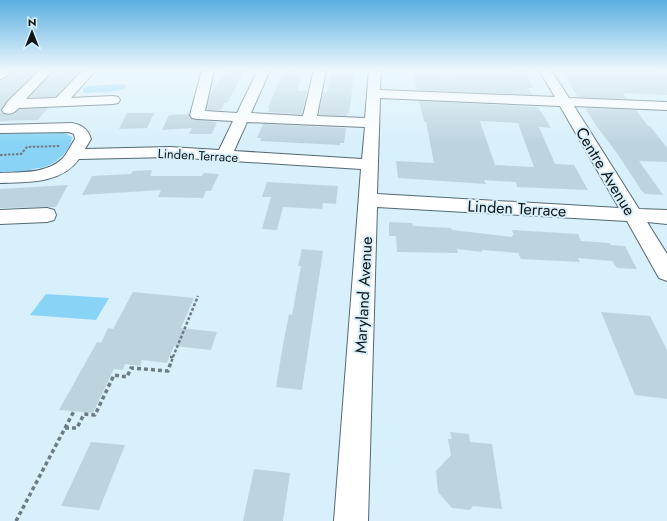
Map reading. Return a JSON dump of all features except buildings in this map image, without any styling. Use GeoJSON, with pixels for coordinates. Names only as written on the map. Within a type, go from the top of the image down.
{"type":"FeatureCollection","features":[{"type":"Feature","properties":{"kind":"street"},"geometry":{"type":"LineString","coordinates":[[0,120],[11,99],[21,94]]}},
{"type":"Feature","properties":{"kind":"street"},"geometry":{"type":"LineString","coordinates":[[60,102],[67,94]]}},
{"type":"Feature","properties":{"kind":"street"},"geometry":{"type":"LineString","coordinates":[[202,94],[197,114],[372,123]]}},
{"type":"Feature","properties":{"kind":"street"},"geometry":{"type":"LineString","coordinates":[[224,156],[252,94]]}},
{"type":"Feature","properties":{"kind":"street"},"geometry":{"type":"LineString","coordinates":[[309,120],[315,94]]}},
{"type":"Feature","properties":{"kind":"street","name":"Maryland Avenue"},"geometry":{"type":"LineString","coordinates":[[351,521],[373,94]]}},
{"type":"Feature","properties":{"kind":"street"},"geometry":{"type":"LineString","coordinates":[[380,94],[667,106]]}},
{"type":"Feature","properties":{"kind":"street","name":"Centre Avenue"},"geometry":{"type":"LineString","coordinates":[[559,94],[667,272]]}},
{"type":"Feature","properties":{"kind":"street"},"geometry":{"type":"LineString","coordinates":[[11,99],[60,102],[113,100]]}},
{"type":"Feature","properties":{"kind":"street"},"geometry":{"type":"LineString","coordinates":[[0,129],[72,127],[81,132],[83,139],[77,150],[66,164],[50,172],[0,178]]}},
{"type":"Feature","properties":{"kind":"street","name":"Linden Terrace"},"geometry":{"type":"LineString","coordinates":[[77,150],[170,152],[370,165]]}},
{"type":"Feature","properties":{"kind":"street","name":"Linden Terrace"},"geometry":{"type":"LineString","coordinates":[[368,200],[667,217]]}},
{"type":"Feature","properties":{"kind":"street"},"geometry":{"type":"LineString","coordinates":[[0,217],[47,215]]}},
{"type":"Feature","properties":{"kind":"path"},"geometry":{"type":"LineString","coordinates":[[0,155],[21,154],[27,147],[77,150]]}},
{"type":"Feature","properties":{"kind":"path"},"geometry":{"type":"LineString","coordinates":[[65,428],[77,428],[84,414],[95,415],[114,376],[127,377],[131,368],[168,371],[172,357],[198,296]]}},
{"type":"Feature","properties":{"kind":"path"},"geometry":{"type":"LineString","coordinates":[[16,521],[74,411]]}},
{"type":"Feature","properties":{"kind":"shaded area"},"geometry":{"type":"Polygon","coordinates":[[[60,131],[72,137],[71,142],[66,151],[53,163],[29,171],[0,172],[0,134],[60,131]]]}},
{"type":"Feature","properties":{"kind":"shaded area"},"geometry":{"type":"Polygon","coordinates":[[[46,294],[109,298],[96,320],[30,315],[46,294]]]}}]}
